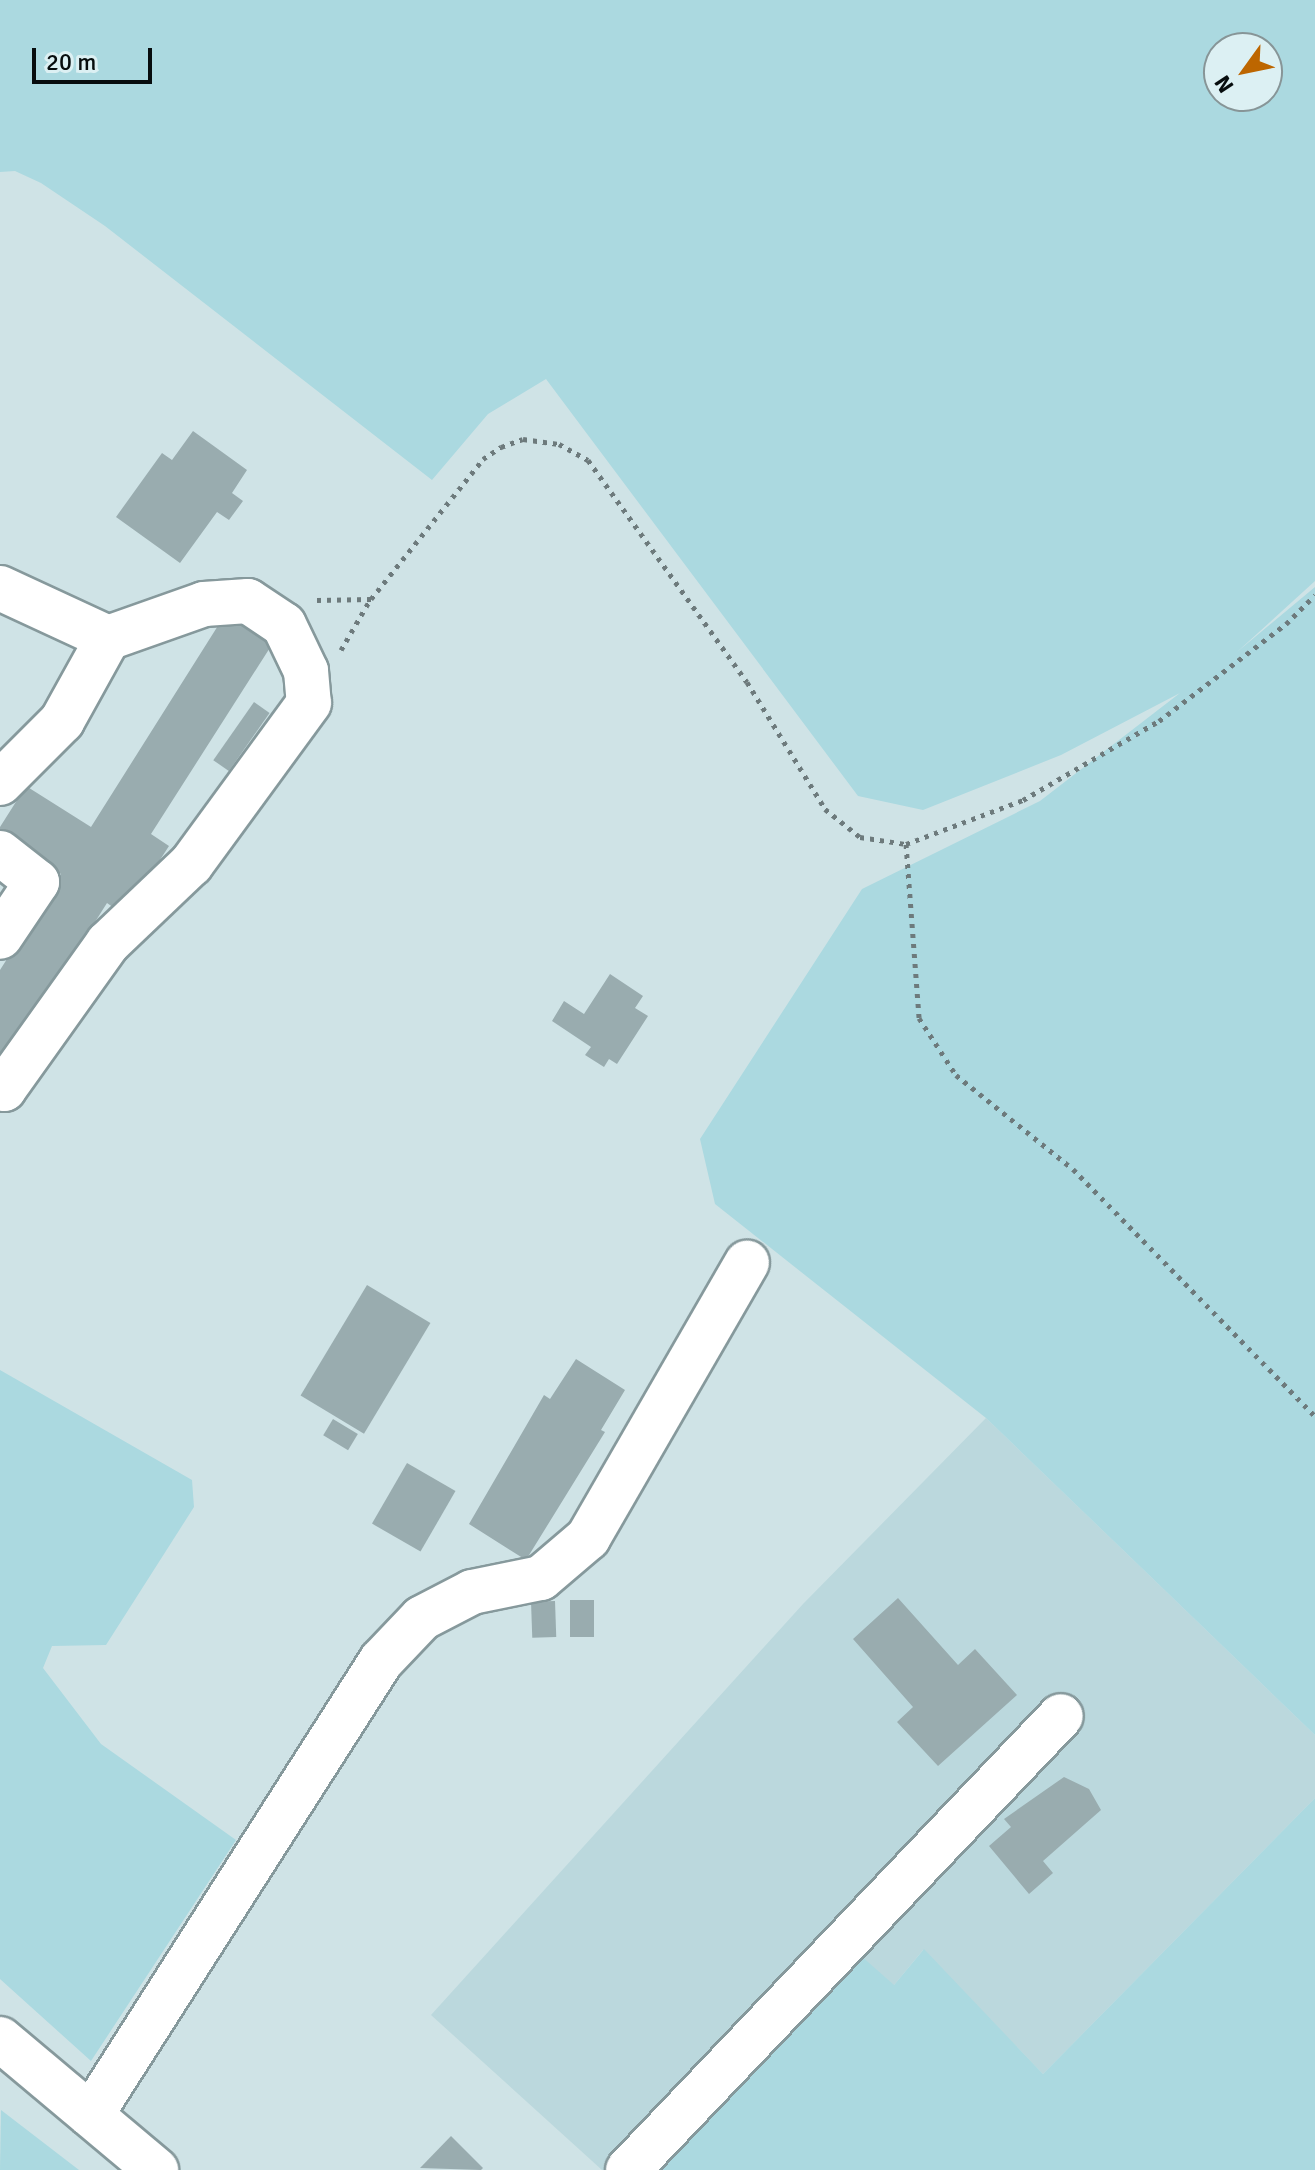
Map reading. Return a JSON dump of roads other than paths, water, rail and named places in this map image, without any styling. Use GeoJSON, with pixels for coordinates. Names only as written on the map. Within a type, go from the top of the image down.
{"type":"FeatureCollection","features":[{"type":"Feature","properties":{"kind":"street"},"geometry":{"type":"LineString","coordinates":[[0,588],[108,638]]}},
{"type":"Feature","properties":{"kind":"street"},"geometry":{"type":"LineString","coordinates":[[0,783],[62,721],[108,638],[204,604],[248,601],[284,625],[306,671],[309,703],[191,864],[108,943],[4,1089],[0,1087]]}},
{"type":"Feature","properties":{"kind":"street"},"geometry":{"type":"LineString","coordinates":[[0,853],[37,882],[0,937]]}},
{"type":"Feature","properties":{"kind":"street"},"geometry":{"type":"LineString","coordinates":[[91,2115],[381,1661],[422,1618],[472,1592],[541,1578],[588,1538],[747,1263]]}},
{"type":"Feature","properties":{"kind":"street"},"geometry":{"type":"LineString","coordinates":[[628,2170],[1061,1716]]}},
{"type":"Feature","properties":{"kind":"street"},"geometry":{"type":"LineString","coordinates":[[0,2039],[156,2170]]}}]}
